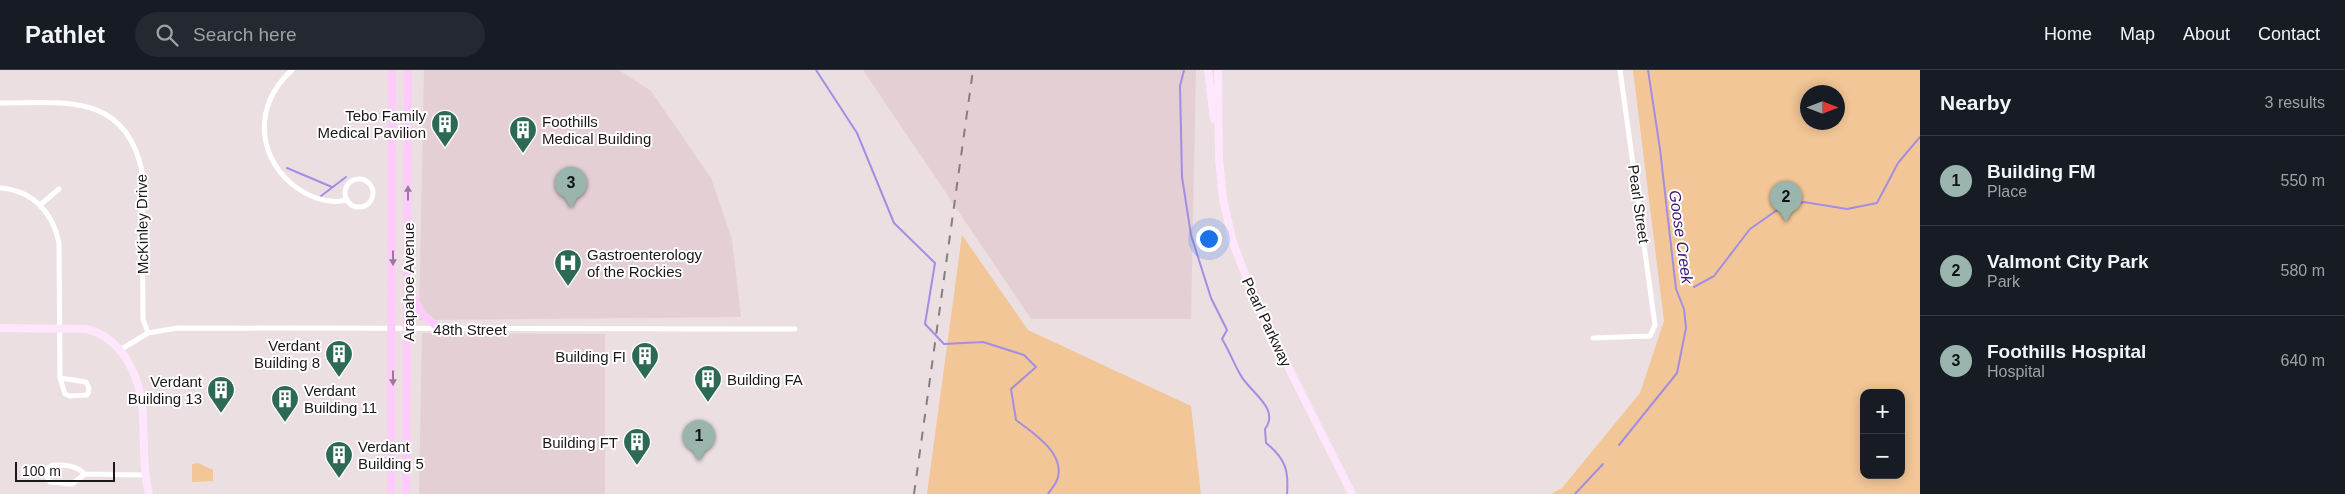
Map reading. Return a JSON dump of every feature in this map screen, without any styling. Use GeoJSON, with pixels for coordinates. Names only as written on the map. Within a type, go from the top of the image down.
{"type":"FeatureCollection","features":[{"type":"Feature","properties":{"kind":"main road","name":"Arapahoe Avenue"},"geometry":{"type":"LineString","coordinates":[[391,494],[393,329],[392,70]]}},
{"type":"Feature","properties":{"kind":"main road","name":"Arapahoe Avenue"},"geometry":{"type":"LineString","coordinates":[[406,494],[408,70]]}},
{"type":"Feature","properties":{"kind":"main road","name":"Pearl Parkway"},"geometry":{"type":"LineString","coordinates":[[1208,70],[1210,95],[1218,138],[1225,209],[1242,269],[1257,305],[1352,494]]}},
{"type":"Feature","properties":{"kind":"main road","name":"Pearl Parkway"},"geometry":{"type":"LineString","coordinates":[[1218,70],[1218,138]]}},
{"type":"Feature","properties":{"kind":"main road"},"geometry":{"type":"LineString","coordinates":[[408,289],[422,314],[440,329]]}},
{"type":"Feature","properties":{"kind":"main road"},"geometry":{"type":"LineString","coordinates":[[0,328],[86,329],[108,338],[120,350],[134,371],[142,396],[144,475],[149,494]]}},
{"type":"Feature","properties":{"kind":"street"},"geometry":{"type":"LineString","coordinates":[[282,70],[287,75]]}},
{"type":"Feature","properties":{"kind":"street"},"geometry":{"type":"LineString","coordinates":[[292,70],[276,88],[265,118],[265,141],[270,158],[295,187],[317,199],[334,202],[347,200],[356,207],[364,206],[372,197],[371,188],[361,180],[352,181],[346,188],[347,200]]}},
{"type":"Feature","properties":{"kind":"street","name":"Pearl Street"},"geometry":{"type":"LineString","coordinates":[[1593,338],[1650,336],[1654,331],[1656,318],[1620,70]]}},
{"type":"Feature","properties":{"kind":"street","name":"McKinley Drive"},"geometry":{"type":"LineString","coordinates":[[0,103],[74,103],[87,106],[99,110],[121,125],[132,141],[138,154],[142,171],[143,319],[148,333]]}},
{"type":"Feature","properties":{"kind":"street"},"geometry":{"type":"LineString","coordinates":[[0,188],[21,192],[40,205],[52,220],[59,243],[60,378],[65,394],[75,396],[87,395],[86,382],[60,378]]}},
{"type":"Feature","properties":{"kind":"street"},"geometry":{"type":"LineString","coordinates":[[40,205],[59,189]]}},
{"type":"Feature","properties":{"kind":"street","name":"48th Street"},"geometry":{"type":"LineString","coordinates":[[120,350],[148,333],[177,328],[795,329]]}},
{"type":"Feature","properties":{"kind":"street"},"geometry":{"type":"LineString","coordinates":[[85,474],[78,467],[53,465],[49,467],[46,475],[50,482],[72,484],[85,474],[144,475]]}},
{"type":"Feature","properties":{"kind":"shaded area"},"geometry":{"type":"Polygon","coordinates":[[[424,70],[619,70],[651,91],[711,178],[732,239],[741,317],[419,320],[424,70]]]}},
{"type":"Feature","properties":{"kind":"shaded area"},"geometry":{"type":"Polygon","coordinates":[[[863,70],[1196,70],[1191,319],[1031,319],[863,70]]]}},
{"type":"Feature","properties":{"kind":"shaded area"},"geometry":{"type":"Polygon","coordinates":[[[1633,70],[1920,70],[1920,494],[1550,494],[1562,488],[1640,393],[1664,321],[1633,70]]]}},
{"type":"Feature","properties":{"kind":"shaded area"},"geometry":{"type":"Polygon","coordinates":[[[962,235],[1028,330],[1191,406],[1201,494],[927,494],[962,235]]]}},
{"type":"Feature","properties":{"kind":"shaded area"},"geometry":{"type":"Polygon","coordinates":[[[422,333],[605,334],[605,494],[419,494],[422,333]]]}},
{"type":"Feature","properties":{"kind":"shaded area"},"geometry":{"type":"Polygon","coordinates":[[[198,463],[213,470],[213,481],[192,482],[192,464],[198,463]]]}},
{"type":"Feature","properties":{"kind":"waterway"},"geometry":{"type":"LineString","coordinates":[[816,70],[857,133],[894,223],[935,263],[925,324],[944,344],[983,342],[1024,355],[1036,367],[1011,389],[1016,420],[1046,444],[1056,459],[1059,468],[1058,477],[1048,494]]}},
{"type":"Feature","properties":{"kind":"waterway"},"geometry":{"type":"LineString","coordinates":[[1184,70],[1180,86],[1182,177],[1191,235],[1211,298],[1227,330],[1222,339],[1240,374],[1262,400],[1269,414],[1269,421],[1265,429],[1266,443],[1282,459],[1286,471],[1287,494]]}},
{"type":"Feature","properties":{"kind":"waterway","name":"Goose Creek"},"geometry":{"type":"LineString","coordinates":[[1619,445],[1677,373],[1686,328],[1684,309],[1676,289],[1660,149],[1648,70]]}},
{"type":"Feature","properties":{"kind":"waterway"},"geometry":{"type":"LineString","coordinates":[[1694,287],[1714,276],[1750,229],[1780,208],[1804,202],[1847,209],[1877,203],[1898,163],[1920,137]]}},
{"type":"Feature","properties":{"kind":"waterway"},"geometry":{"type":"LineString","coordinates":[[287,168],[332,187]]}},
{"type":"Feature","properties":{"kind":"waterway"},"geometry":{"type":"LineString","coordinates":[[321,196],[346,177]]}},
{"type":"Feature","properties":{"kind":"waterway","name":"Goose Creek"},"geometry":{"type":"LineString","coordinates":[[1575,494],[1603,464]]}},
{"type":"Feature","properties":{"kind":"railway"},"geometry":{"type":"LineString","coordinates":[[914,494],[973,70]]}},
{"type":"Feature","properties":{"kind":"place","name":"Tebo Family Medical Pavilion"},"geometry":{"type":"Point","coordinates":[445,148]}},
{"type":"Feature","properties":{"kind":"place","name":"Foothills Medical Building"},"geometry":{"type":"Point","coordinates":[523,154]}},
{"type":"Feature","properties":{"kind":"place","name":"Foothills Hospital"},"geometry":{"type":"Point","coordinates":[571,208]}},
{"type":"Feature","properties":{"kind":"place","name":"Valmont City Park"},"geometry":{"type":"Point","coordinates":[1786,222]}},
{"type":"Feature","properties":{"kind":"place","name":"Gastroenterology of the Rockies"},"geometry":{"type":"Point","coordinates":[568,287]}},
{"type":"Feature","properties":{"kind":"place","name":"Verdant Building 8"},"geometry":{"type":"Point","coordinates":[339,378]}},
{"type":"Feature","properties":{"kind":"place","name":"Building FI"},"geometry":{"type":"Point","coordinates":[645,380]}},
{"type":"Feature","properties":{"kind":"place","name":"Building FA"},"geometry":{"type":"Point","coordinates":[708,403]}},
{"type":"Feature","properties":{"kind":"place","name":"Verdant Building 13"},"geometry":{"type":"Point","coordinates":[221,414]}},
{"type":"Feature","properties":{"kind":"place","name":"Verdant Building 11"},"geometry":{"type":"Point","coordinates":[285,423]}},
{"type":"Feature","properties":{"kind":"place","name":"Building FM"},"geometry":{"type":"Point","coordinates":[699,461]}},
{"type":"Feature","properties":{"kind":"place","name":"Building FT"},"geometry":{"type":"Point","coordinates":[637,466]}},
{"type":"Feature","properties":{"kind":"place","name":"Verdant Building 5"},"geometry":{"type":"Point","coordinates":[339,479]}}]}
